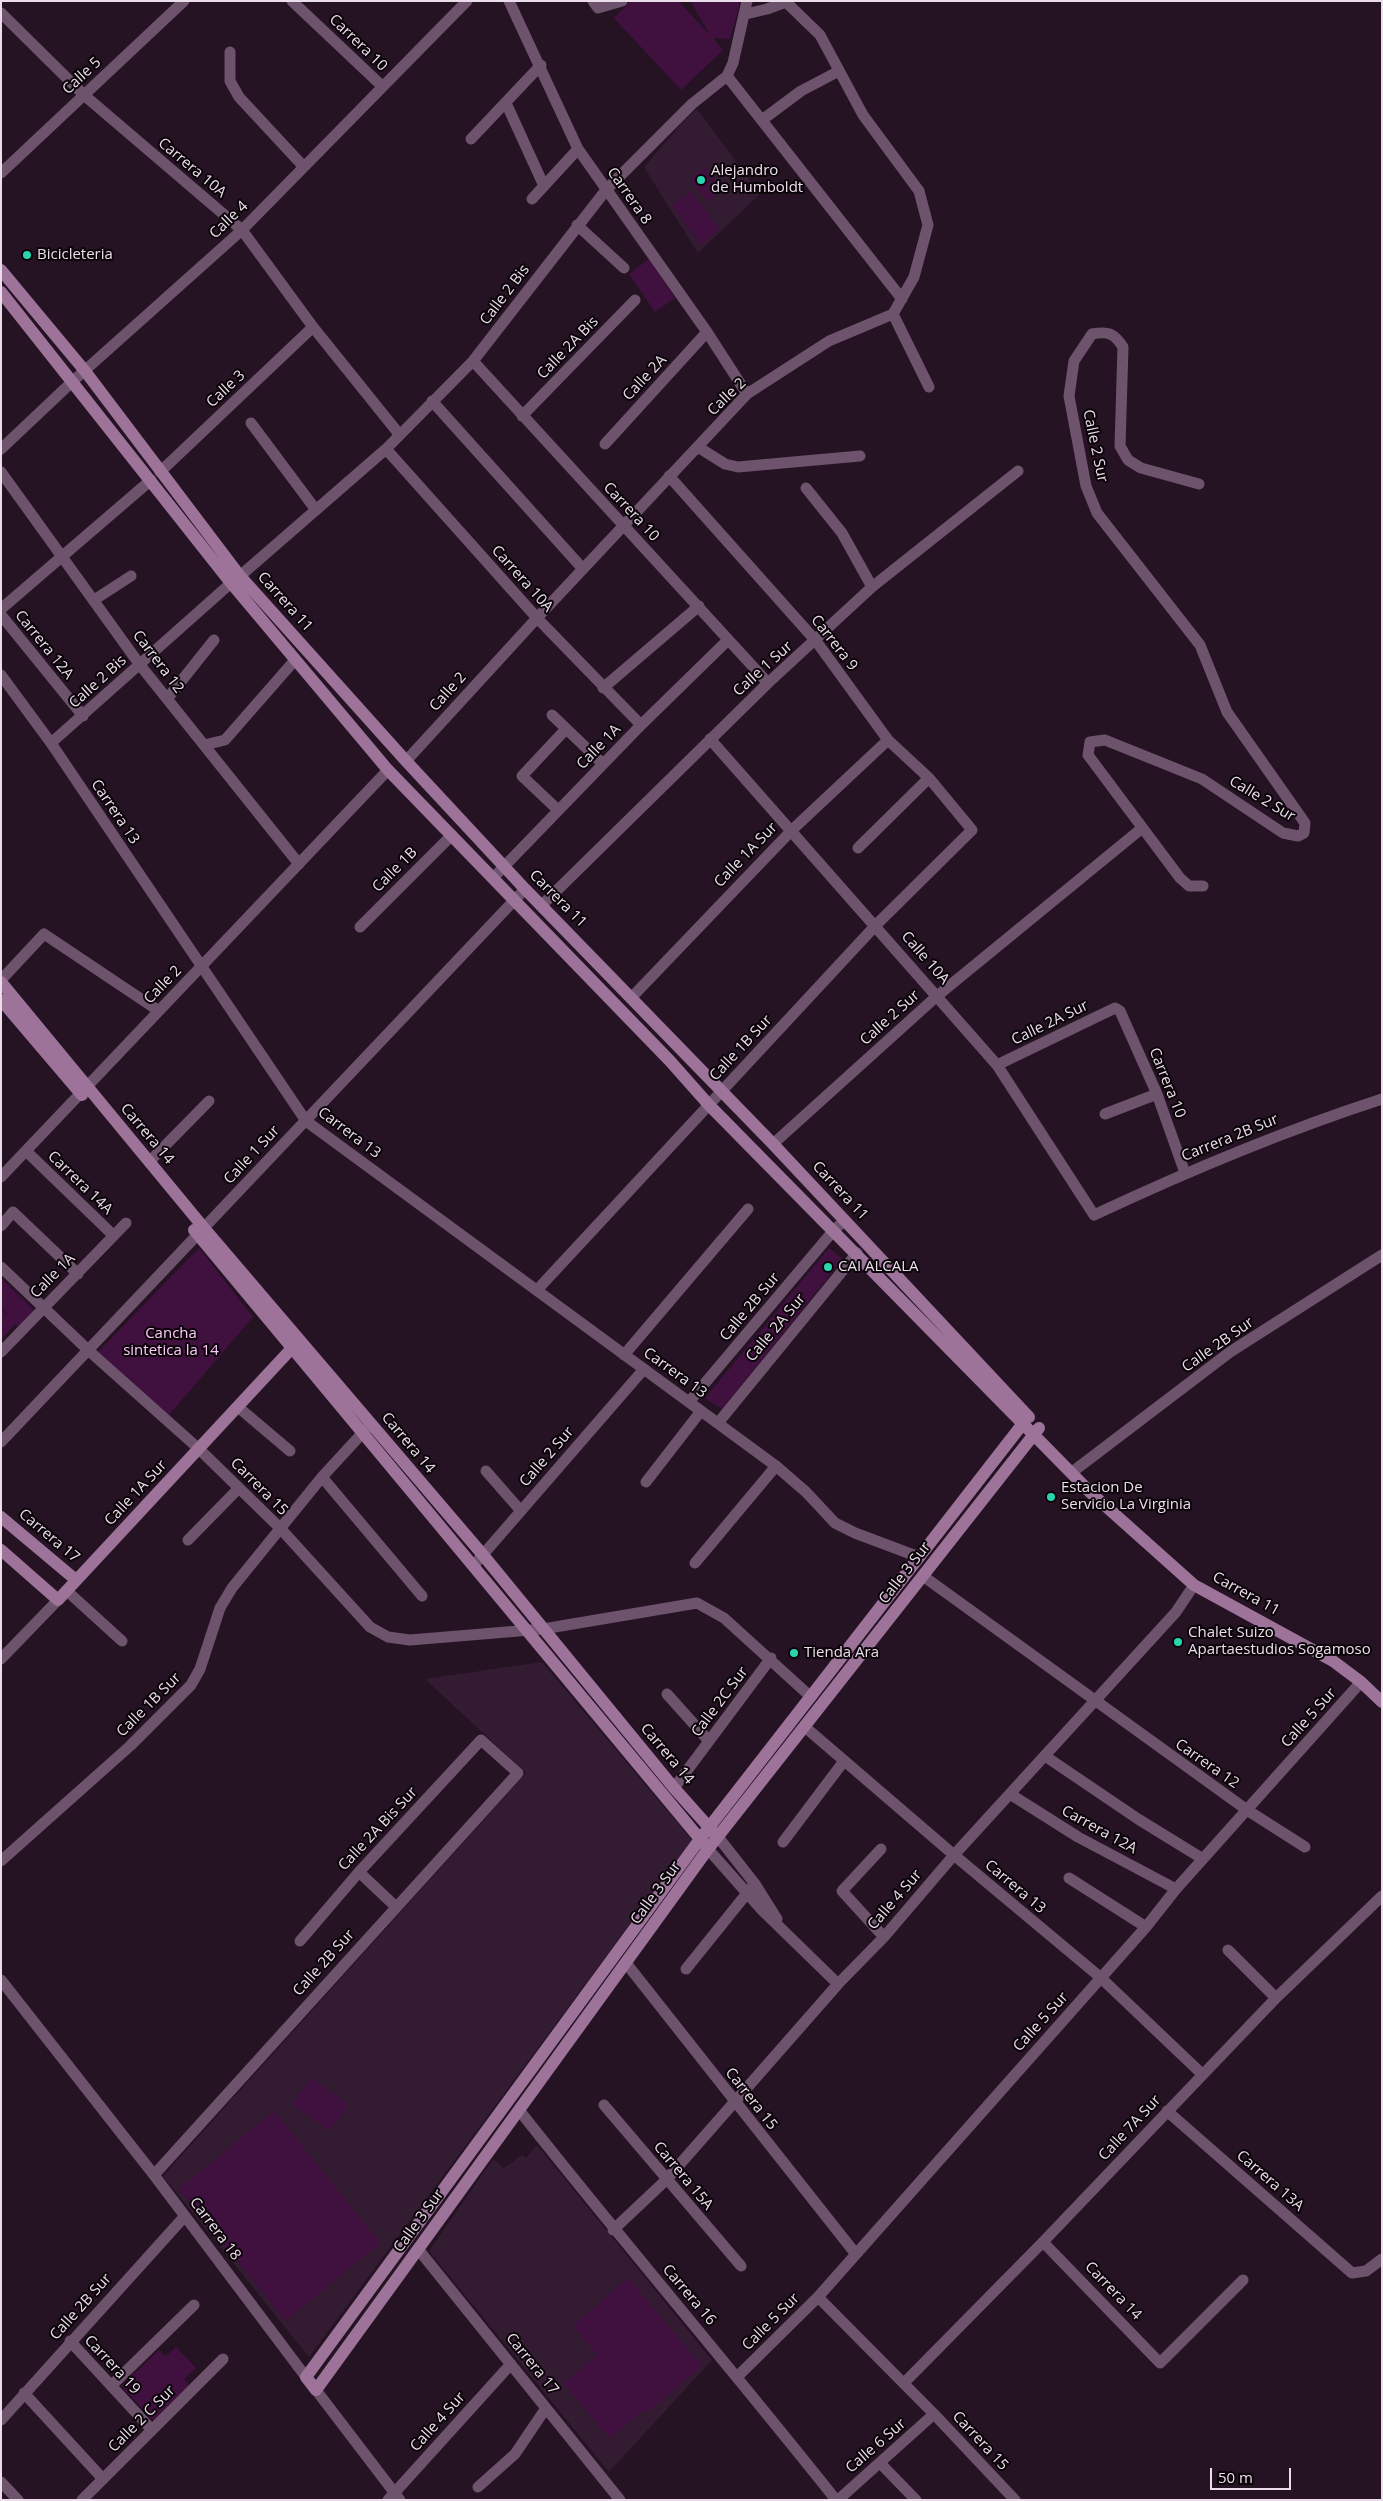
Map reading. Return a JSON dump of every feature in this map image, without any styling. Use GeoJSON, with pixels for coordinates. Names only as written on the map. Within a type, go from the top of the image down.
{"type":"FeatureCollection","features":[{"type":"Feature","properties":{"kind":"street","name":"Calle 5"},"geometry":{"type":"LineString","coordinates":[[1,173],[184,1]]}},
{"type":"Feature","properties":{"kind":"street","name":"Carrera 10"},"geometry":{"type":"LineString","coordinates":[[292,1],[382,86]]}},
{"type":"Feature","properties":{"kind":"street","name":"Calle 4"},"geometry":{"type":"LineString","coordinates":[[1,449],[73,381],[242,230],[467,1]]}},
{"type":"Feature","properties":{"kind":"street","name":"Carrera 8"},"geometry":{"type":"LineString","coordinates":[[509,1],[578,149],[708,332],[747,394]]}},
{"type":"Feature","properties":{"kind":"street"},"geometry":{"type":"LineString","coordinates":[[593,1],[598,8],[622,1]]}},
{"type":"Feature","properties":{"kind":"street"},"geometry":{"type":"LineString","coordinates":[[747,1],[746,14],[733,63],[727,76],[902,300]]}},
{"type":"Feature","properties":{"kind":"street"},"geometry":{"type":"LineString","coordinates":[[746,14],[786,2],[820,35],[863,116],[919,191],[928,225],[914,277],[893,314],[929,387]]}},
{"type":"Feature","properties":{"kind":"street","name":"Carrera 10A"},"geometry":{"type":"LineString","coordinates":[[1,13],[84,95],[242,230],[313,327],[400,434]]}},
{"type":"Feature","properties":{"kind":"street"},"geometry":{"type":"LineString","coordinates":[[230,52],[230,81],[238,98],[304,166]]}},
{"type":"Feature","properties":{"kind":"street"},"geometry":{"type":"LineString","coordinates":[[471,139],[540,65]]}},
{"type":"Feature","properties":{"kind":"street"},"geometry":{"type":"LineString","coordinates":[[762,120],[801,91],[839,71]]}},
{"type":"Feature","properties":{"kind":"street","name":"Calle 2 Bis"},"geometry":{"type":"LineString","coordinates":[[51,743],[386,449],[474,361],[577,225],[606,190],[692,104],[727,76]]}},
{"type":"Feature","properties":{"kind":"street"},"geometry":{"type":"LineString","coordinates":[[506,103],[544,186]]}},
{"type":"Feature","properties":{"kind":"street"},"geometry":{"type":"LineString","coordinates":[[532,199],[578,149]]}},
{"type":"Feature","properties":{"kind":"street"},"geometry":{"type":"LineString","coordinates":[[577,225],[624,268]]}},
{"type":"Feature","properties":{"kind":"street","name":"Carrera 11"},"geometry":{"type":"LineString","coordinates":[[1,270],[85,371],[155,476]]}},
{"type":"Feature","properties":{"kind":"street","name":"Carrera 11"},"geometry":{"type":"LineString","coordinates":[[1,292],[73,381],[155,476],[296,660],[388,770],[494,878],[709,1105],[1126,1522],[1194,1585],[1333,1661],[1361,1682],[1382,1702]]}},
{"type":"Feature","properties":{"kind":"street","name":"Calle 2A Bis"},"geometry":{"type":"LineString","coordinates":[[522,416],[634,300]]}},
{"type":"Feature","properties":{"kind":"street","name":"Calle 2"},"geometry":{"type":"LineString","coordinates":[[406,762],[537,618],[747,394],[829,341],[893,314]]}},
{"type":"Feature","properties":{"kind":"street","name":"Calle 3"},"geometry":{"type":"LineString","coordinates":[[1,608],[155,476],[313,327]]}},
{"type":"Feature","properties":{"kind":"street","name":"Calle 2A"},"geometry":{"type":"LineString","coordinates":[[605,444],[708,332]]}},
{"type":"Feature","properties":{"kind":"street","name":"Calle 2 Sur"},"geometry":{"type":"LineString","coordinates":[[773,1144],[937,996],[1141,829],[1137,818],[1088,755],[1090,742],[1105,740],[1202,779],[1283,833],[1298,836],[1304,833],[1305,823],[1227,712],[1200,645],[1097,513],[1086,486],[1069,396],[1074,362],[1092,334],[1107,332],[1117,337],[1123,347],[1120,446],[1128,460],[1141,468],[1199,484]]}},
{"type":"Feature","properties":{"kind":"street","name":"Carrera 10"},"geometry":{"type":"LineString","coordinates":[[474,361],[522,416],[768,683]]}},
{"type":"Feature","properties":{"kind":"street"},"geometry":{"type":"LineString","coordinates":[[432,401],[583,569]]}},
{"type":"Feature","properties":{"kind":"street"},"geometry":{"type":"LineString","coordinates":[[251,423],[316,510]]}},
{"type":"Feature","properties":{"kind":"street"},"geometry":{"type":"LineString","coordinates":[[698,447],[725,464],[738,467],[860,456]]}},
{"type":"Feature","properties":{"kind":"street","name":"Carrera 10A"},"geometry":{"type":"LineString","coordinates":[[386,449],[537,618],[641,725]]}},
{"type":"Feature","properties":{"kind":"street","name":"Calle 1 Sur"},"geometry":{"type":"LineString","coordinates":[[542,905],[768,683],[816,641],[872,587],[1018,471]]}},
{"type":"Feature","properties":{"kind":"street","name":"Carrera 12"},"geometry":{"type":"LineString","coordinates":[[1,472],[140,665],[299,864]]}},
{"type":"Feature","properties":{"kind":"street","name":"Carrera 9"},"geometry":{"type":"LineString","coordinates":[[669,476],[816,641],[888,740],[905,753],[929,778],[972,830]]}},
{"type":"Feature","properties":{"kind":"street"},"geometry":{"type":"LineString","coordinates":[[806,488],[842,532],[872,587]]}},
{"type":"Feature","properties":{"kind":"street"},"geometry":{"type":"LineString","coordinates":[[94,600],[131,576]]}},
{"type":"Feature","properties":{"kind":"street","name":"Carrera 11"},"geometry":{"type":"LineString","coordinates":[[236,580],[525,889],[773,1144],[1026,1420]]}},
{"type":"Feature","properties":{"kind":"street"},"geometry":{"type":"LineString","coordinates":[[603,688],[699,606]]}},
{"type":"Feature","properties":{"kind":"street","name":"Carrera 12A"},"geometry":{"type":"LineString","coordinates":[[1,615],[83,716]]}},
{"type":"Feature","properties":{"kind":"street"},"geometry":{"type":"LineString","coordinates":[[167,699],[214,640]]}},
{"type":"Feature","properties":{"kind":"street","name":"Calle 1A"},"geometry":{"type":"LineString","coordinates":[[494,878],[641,725],[728,640]]}},
{"type":"Feature","properties":{"kind":"street"},"geometry":{"type":"LineString","coordinates":[[204,745],[225,740],[296,660]]}},
{"type":"Feature","properties":{"kind":"street","name":"Carrera 13"},"geometry":{"type":"LineString","coordinates":[[1,675],[51,743],[200,968],[306,1121],[776,1466],[806,1492],[835,1523],[855,1533],[919,1557]]}},
{"type":"Feature","properties":{"kind":"street"},"geometry":{"type":"LineString","coordinates":[[552,715],[603,764]]}},
{"type":"Feature","properties":{"kind":"street"},"geometry":{"type":"LineString","coordinates":[[558,810],[522,776],[566,729]]}},
{"type":"Feature","properties":{"kind":"street","name":"Calle 10A"},"geometry":{"type":"LineString","coordinates":[[710,739],[876,925],[998,1066],[1094,1215]]}},
{"type":"Feature","properties":{"kind":"street","name":"Calle 1A Sur"},"geometry":{"type":"LineString","coordinates":[[632,997],[792,830],[888,740]]}},
{"type":"Feature","properties":{"kind":"street","name":"Calle 2"},"geometry":{"type":"LineString","coordinates":[[1,1177],[388,770]]}},
{"type":"Feature","properties":{"kind":"street"},"geometry":{"type":"LineString","coordinates":[[858,848],[929,778]]}},
{"type":"Feature","properties":{"kind":"street"},"geometry":{"type":"LineString","coordinates":[[1141,829],[1180,878],[1189,886],[1203,886]]}},
{"type":"Feature","properties":{"kind":"street","name":"Calle 1B Sur"},"geometry":{"type":"LineString","coordinates":[[537,1290],[876,925],[972,830]]}},
{"type":"Feature","properties":{"kind":"street","name":"Calle 1B"},"geometry":{"type":"LineString","coordinates":[[360,927],[452,835]]}},
{"type":"Feature","properties":{"kind":"street","name":"Calle 1 Sur"},"geometry":{"type":"LineString","coordinates":[[1,1442],[525,889]]}},
{"type":"Feature","properties":{"kind":"street"},"geometry":{"type":"LineString","coordinates":[[1,981],[44,934],[159,1011]]}},
{"type":"Feature","properties":{"kind":"street","name":"Carrera 14"},"geometry":{"type":"LineString","coordinates":[[1,981],[84,1090],[201,1231],[478,1560],[543,1629],[674,1788],[718,1837],[751,1888],[783,1929],[838,1984]]}},
{"type":"Feature","properties":{"kind":"street","name":"Carrera 14"},"geometry":{"type":"LineString","coordinates":[[1,1000],[149,1162],[201,1231]]}},
{"type":"Feature","properties":{"kind":"street","name":"Carrera 10"},"geometry":{"type":"LineString","coordinates":[[1115,1008],[1120,1010],[1157,1094],[1185,1173]]}},
{"type":"Feature","properties":{"kind":"street","name":"Calle 2A Sur"},"geometry":{"type":"LineString","coordinates":[[998,1066],[1115,1008]]}},
{"type":"Feature","properties":{"kind":"street"},"geometry":{"type":"LineString","coordinates":[[1105,1114],[1157,1094]]}},
{"type":"Feature","properties":{"kind":"street","name":"Carrera 2B Sur"},"geometry":{"type":"LineString","coordinates":[[1094,1215],[1185,1173],[1305,1124],[1382,1099]]}},
{"type":"Feature","properties":{"kind":"street"},"geometry":{"type":"LineString","coordinates":[[149,1162],[209,1102]]}},
{"type":"Feature","properties":{"kind":"street","name":"Carrera 14A"},"geometry":{"type":"LineString","coordinates":[[26,1152],[113,1236]]}},
{"type":"Feature","properties":{"kind":"street"},"geometry":{"type":"LineString","coordinates":[[624,1355],[748,1208]]}},
{"type":"Feature","properties":{"kind":"street"},"geometry":{"type":"LineString","coordinates":[[1,1226],[13,1212],[78,1274]]}},
{"type":"Feature","properties":{"kind":"street","name":"Calle 2B Sur"},"geometry":{"type":"LineString","coordinates":[[689,1402],[844,1220]]}},
{"type":"Feature","properties":{"kind":"street","name":"Calle 1A"},"geometry":{"type":"LineString","coordinates":[[1,1352],[43,1306],[78,1274],[126,1223]]}},
{"type":"Feature","properties":{"kind":"street","name":"Calle 2A Sur"},"geometry":{"type":"LineString","coordinates":[[718,1423],[858,1253]]}},
{"type":"Feature","properties":{"kind":"street","name":"Calle 2B Sur"},"geometry":{"type":"LineString","coordinates":[[1074,1470],[1230,1352],[1382,1255]]}},
{"type":"Feature","properties":{"kind":"street","name":"Carrera 15"},"geometry":{"type":"LineString","coordinates":[[1,1267],[88,1350],[200,1449],[280,1528],[370,1627],[388,1637],[410,1640],[543,1629],[697,1603],[724,1618],[771,1658],[811,1697]]}},
{"type":"Feature","properties":{"kind":"street","name":"Carrera 14"},"geometry":{"type":"LineString","coordinates":[[259,1300],[293,1347],[367,1428]]}},
{"type":"Feature","properties":{"kind":"street","name":"Calle 1A Sur"},"geometry":{"type":"LineString","coordinates":[[1,1660],[200,1449],[293,1347]]}},
{"type":"Feature","properties":{"kind":"street","name":"Calle 2 Sur"},"geometry":{"type":"LineString","coordinates":[[478,1560],[644,1369]]}},
{"type":"Feature","properties":{"kind":"street"},"geometry":{"type":"LineString","coordinates":[[238,1407],[290,1451]]}},
{"type":"Feature","properties":{"kind":"street"},"geometry":{"type":"LineString","coordinates":[[646,1482],[701,1411]]}},
{"type":"Feature","properties":{"kind":"street","name":"Calle 3 Sur"},"geometry":{"type":"LineString","coordinates":[[306,2377],[700,1838],[1026,1420]]}},
{"type":"Feature","properties":{"kind":"street","name":"Calle 1B Sur"},"geometry":{"type":"LineString","coordinates":[[1,1861],[130,1746],[192,1685],[200,1670],[220,1608],[232,1588],[322,1478],[367,1428]]}},
{"type":"Feature","properties":{"kind":"street","name":"Calle 3 Sur"},"geometry":{"type":"LineString","coordinates":[[316,2390],[708,1849],[1037,1431]]}},
{"type":"Feature","properties":{"kind":"street"},"geometry":{"type":"LineString","coordinates":[[696,1563],[776,1466]]}},
{"type":"Feature","properties":{"kind":"street"},"geometry":{"type":"LineString","coordinates":[[486,1471],[521,1511]]}},
{"type":"Feature","properties":{"kind":"street"},"geometry":{"type":"LineString","coordinates":[[322,1478],[422,1596]]}},
{"type":"Feature","properties":{"kind":"street"},"geometry":{"type":"LineString","coordinates":[[188,1540],[239,1488]]}},
{"type":"Feature","properties":{"kind":"street","name":"Carrera 17"},"geometry":{"type":"LineString","coordinates":[[1,1517],[76,1580]]}},
{"type":"Feature","properties":{"kind":"street"},"geometry":{"type":"LineString","coordinates":[[1,1550],[63,1595],[122,1642]]}},
{"type":"Feature","properties":{"kind":"street","name":"Carrera 14"},"geometry":{"type":"LineString","coordinates":[[478,1560],[527,1630],[708,1849],[751,1888]]}},
{"type":"Feature","properties":{"kind":"street"},"geometry":{"type":"LineString","coordinates":[[923,1576],[1094,1702]]}},
{"type":"Feature","properties":{"kind":"street","name":"Calle 4 Sur"},"geometry":{"type":"LineString","coordinates":[[613,2230],[666,2180],[838,1984],[884,1937],[954,1855],[1176,1612],[1194,1585]]}},
{"type":"Feature","properties":{"kind":"street","name":"Calle 2C Sur"},"geometry":{"type":"LineString","coordinates":[[674,1788],[771,1658]]}},
{"type":"Feature","properties":{"kind":"street","name":"Calle 5 Sur"},"geometry":{"type":"LineString","coordinates":[[738,2376],[818,2297],[855,2253],[1146,1927],[1176,1889],[1361,1682]]}},
{"type":"Feature","properties":{"kind":"street"},"geometry":{"type":"LineString","coordinates":[[667,1694],[710,1741]]}},
{"type":"Feature","properties":{"kind":"street","name":"Carrera 12"},"geometry":{"type":"LineString","coordinates":[[1094,1702],[1247,1810],[1305,1847]]}},
{"type":"Feature","properties":{"kind":"street","name":"Carrera 13"},"geometry":{"type":"LineString","coordinates":[[805,1727],[1100,1977],[1202,2074]]}},
{"type":"Feature","properties":{"kind":"street","name":"Calle 2A Bis Sur"},"geometry":{"type":"LineString","coordinates":[[300,1941],[358,1872],[481,1740],[518,1773]]}},
{"type":"Feature","properties":{"kind":"street"},"geometry":{"type":"LineString","coordinates":[[1045,1756],[1138,1819],[1203,1859]]}},
{"type":"Feature","properties":{"kind":"street"},"geometry":{"type":"LineString","coordinates":[[783,1842],[844,1761]]}},
{"type":"Feature","properties":{"kind":"street","name":"Calle 2B Sur"},"geometry":{"type":"LineString","coordinates":[[154,2175],[395,1906],[518,1773]]}},
{"type":"Feature","properties":{"kind":"street","name":"Carrera 12A"},"geometry":{"type":"LineString","coordinates":[[1010,1794],[1078,1837],[1176,1889]]}},
{"type":"Feature","properties":{"kind":"street"},"geometry":{"type":"LineString","coordinates":[[881,1849],[842,1891],[884,1937]]}},
{"type":"Feature","properties":{"kind":"street"},"geometry":{"type":"LineString","coordinates":[[358,1872],[395,1906]]}},
{"type":"Feature","properties":{"kind":"street"},"geometry":{"type":"LineString","coordinates":[[1069,1878],[1146,1927]]}},
{"type":"Feature","properties":{"kind":"street"},"geometry":{"type":"LineString","coordinates":[[686,1969],[751,1888]]}},
{"type":"Feature","properties":{"kind":"street","name":"Calle 7A Sur"},"geometry":{"type":"LineString","coordinates":[[904,2383],[1043,2242],[1276,1998],[1382,1896]]}},
{"type":"Feature","properties":{"kind":"street"},"geometry":{"type":"LineString","coordinates":[[1228,1950],[1276,1998]]}},
{"type":"Feature","properties":{"kind":"street","name":"Carrera 15"},"geometry":{"type":"LineString","coordinates":[[626,1963],[855,2253]]}},
{"type":"Feature","properties":{"kind":"street","name":"Carrera 18"},"geometry":{"type":"LineString","coordinates":[[1,1980],[154,2175],[394,2497]]}},
{"type":"Feature","properties":{"kind":"street","name":"Carrera 15A"},"geometry":{"type":"LineString","coordinates":[[604,2105],[741,2266]]}},
{"type":"Feature","properties":{"kind":"street","name":"Carrera 16"},"geometry":{"type":"LineString","coordinates":[[519,2110],[613,2230],[738,2376],[837,2500]]}},
{"type":"Feature","properties":{"kind":"street","name":"Carrera 13A"},"geometry":{"type":"LineString","coordinates":[[1167,2111],[1352,2273],[1366,2271],[1382,2259]]}},
{"type":"Feature","properties":{"kind":"street"},"geometry":{"type":"LineString","coordinates":[[486,2130],[498,2140]]}},
{"type":"Feature","properties":{"kind":"street","name":"Calle 2B Sur"},"geometry":{"type":"LineString","coordinates":[[1,2420],[70,2341],[185,2216]]}},
{"type":"Feature","properties":{"kind":"street","name":"Carrera 14"},"geometry":{"type":"LineString","coordinates":[[1043,2242],[1160,2363],[1243,2280]]}},
{"type":"Feature","properties":{"kind":"street","name":"Carrera 17"},"geometry":{"type":"LineString","coordinates":[[418,2249],[620,2500]]}},
{"type":"Feature","properties":{"kind":"street","name":"Carrera 15"},"geometry":{"type":"LineString","coordinates":[[818,2297],[934,2414],[1010,2498]]}},
{"type":"Feature","properties":{"kind":"street"},"geometry":{"type":"LineString","coordinates":[[112,2386],[194,2305]]}},
{"type":"Feature","properties":{"kind":"street","name":"Carrera 19"},"geometry":{"type":"LineString","coordinates":[[70,2341],[152,2430]]}},
{"type":"Feature","properties":{"kind":"street","name":"Calle 2 C Sur"},"geometry":{"type":"LineString","coordinates":[[82,2500],[224,2360]]}},
{"type":"Feature","properties":{"kind":"street","name":"Calle 4 Sur"},"geometry":{"type":"LineString","coordinates":[[394,2497],[511,2364]]}},
{"type":"Feature","properties":{"kind":"street"},"geometry":{"type":"LineString","coordinates":[[24,2393],[103,2479]]}},
{"type":"Feature","properties":{"kind":"street"},"geometry":{"type":"LineString","coordinates":[[478,2487],[515,2454],[546,2408]]}},
{"type":"Feature","properties":{"kind":"street","name":"Calle 6 Sur"},"geometry":{"type":"LineString","coordinates":[[837,2500],[934,2414]]}},
{"type":"Feature","properties":{"kind":"street"},"geometry":{"type":"LineString","coordinates":[[880,2463],[916,2500]]}},
{"type":"Feature","properties":{"kind":"street"},"geometry":{"type":"LineString","coordinates":[[1,2482],[18,2500]]}},
{"type":"Feature","properties":{"kind":"shaded area","name":"Alejandro de Humboldt"},"geometry":{"type":"Polygon","coordinates":[[[697,109],[760,194],[698,253],[644,167],[681,124],[697,109]]]}},
{"type":"Feature","properties":{"kind":"shaded area"},"geometry":{"type":"Polygon","coordinates":[[[542,1662],[692,1840],[309,2357],[163,2176],[526,1773],[425,1679],[542,1662]]]}},
{"type":"Feature","properties":{"kind":"shaded area"},"geometry":{"type":"Polygon","coordinates":[[[537,2145],[712,2360],[609,2472],[429,2251],[493,2159],[504,2168],[522,2155],[526,2158],[537,2145]]]}},
{"type":"Feature","properties":{"kind":"green space"},"geometry":{"type":"Polygon","coordinates":[[[631,1],[678,1],[710,35],[690,1],[739,1],[739,7],[730,39],[713,38],[723,50],[681,90],[614,18],[631,1]]]}},
{"type":"Feature","properties":{"kind":"green space"},"geometry":{"type":"Polygon","coordinates":[[[705,168],[722,191],[707,202],[690,178],[705,168]]]}},
{"type":"Feature","properties":{"kind":"green space"},"geometry":{"type":"Polygon","coordinates":[[[691,191],[720,230],[701,245],[672,205],[691,191]]]}},
{"type":"Feature","properties":{"kind":"green space"},"geometry":{"type":"Polygon","coordinates":[[[649,259],[675,298],[655,312],[629,274],[649,259]]]}},
{"type":"Feature","properties":{"kind":"green space","name":"Cancha sintetica la 14"},"geometry":{"type":"Polygon","coordinates":[[[199,1248],[253,1317],[169,1415],[98,1352],[199,1248]]]}},
{"type":"Feature","properties":{"kind":"green space"},"geometry":{"type":"Polygon","coordinates":[[[829,1248],[843,1259],[722,1409],[705,1398],[829,1248]]]}},
{"type":"Feature","properties":{"kind":"green space"},"geometry":{"type":"Polygon","coordinates":[[[1,1278],[35,1311],[19,1327],[15,1324],[1,1340],[1,1310],[14,1321],[1,1308],[1,1278]]]}},
{"type":"Feature","properties":{"kind":"green space"},"geometry":{"type":"Polygon","coordinates":[[[311,2078],[349,2105],[330,2131],[292,2104],[311,2078]]]}},
{"type":"Feature","properties":{"kind":"green space"},"geometry":{"type":"Polygon","coordinates":[[[274,2111],[380,2243],[286,2321],[179,2189],[274,2111]]]}},
{"type":"Feature","properties":{"kind":"green space"},"geometry":{"type":"Polygon","coordinates":[[[628,2278],[702,2366],[647,2413],[644,2410],[610,2439],[563,2383],[597,2355],[573,2326],[628,2278]]]}},
{"type":"Feature","properties":{"kind":"green space"},"geometry":{"type":"Polygon","coordinates":[[[176,2347],[196,2368],[184,2379],[190,2386],[154,2421],[121,2386],[159,2350],[165,2357],[176,2347]]]}},
{"type":"Feature","properties":{"kind":"place","name":"Alejandro de Humboldt"},"geometry":{"type":"Point","coordinates":[701,180]}},
{"type":"Feature","properties":{"kind":"place","name":"Bicicleteria"},"geometry":{"type":"Point","coordinates":[27,255]}},
{"type":"Feature","properties":{"kind":"place","name":"CAI ALCALA"},"geometry":{"type":"Point","coordinates":[828,1267]}},
{"type":"Feature","properties":{"kind":"place","name":"Estacion De Servicio La Virginia"},"geometry":{"type":"Point","coordinates":[1051,1497]}},
{"type":"Feature","properties":{"kind":"place","name":"Chalet Suizo Apartaestudios Sogamoso"},"geometry":{"type":"Point","coordinates":[1178,1642]}},
{"type":"Feature","properties":{"kind":"place","name":"Tienda Ara"},"geometry":{"type":"Point","coordinates":[794,1653]}}]}
